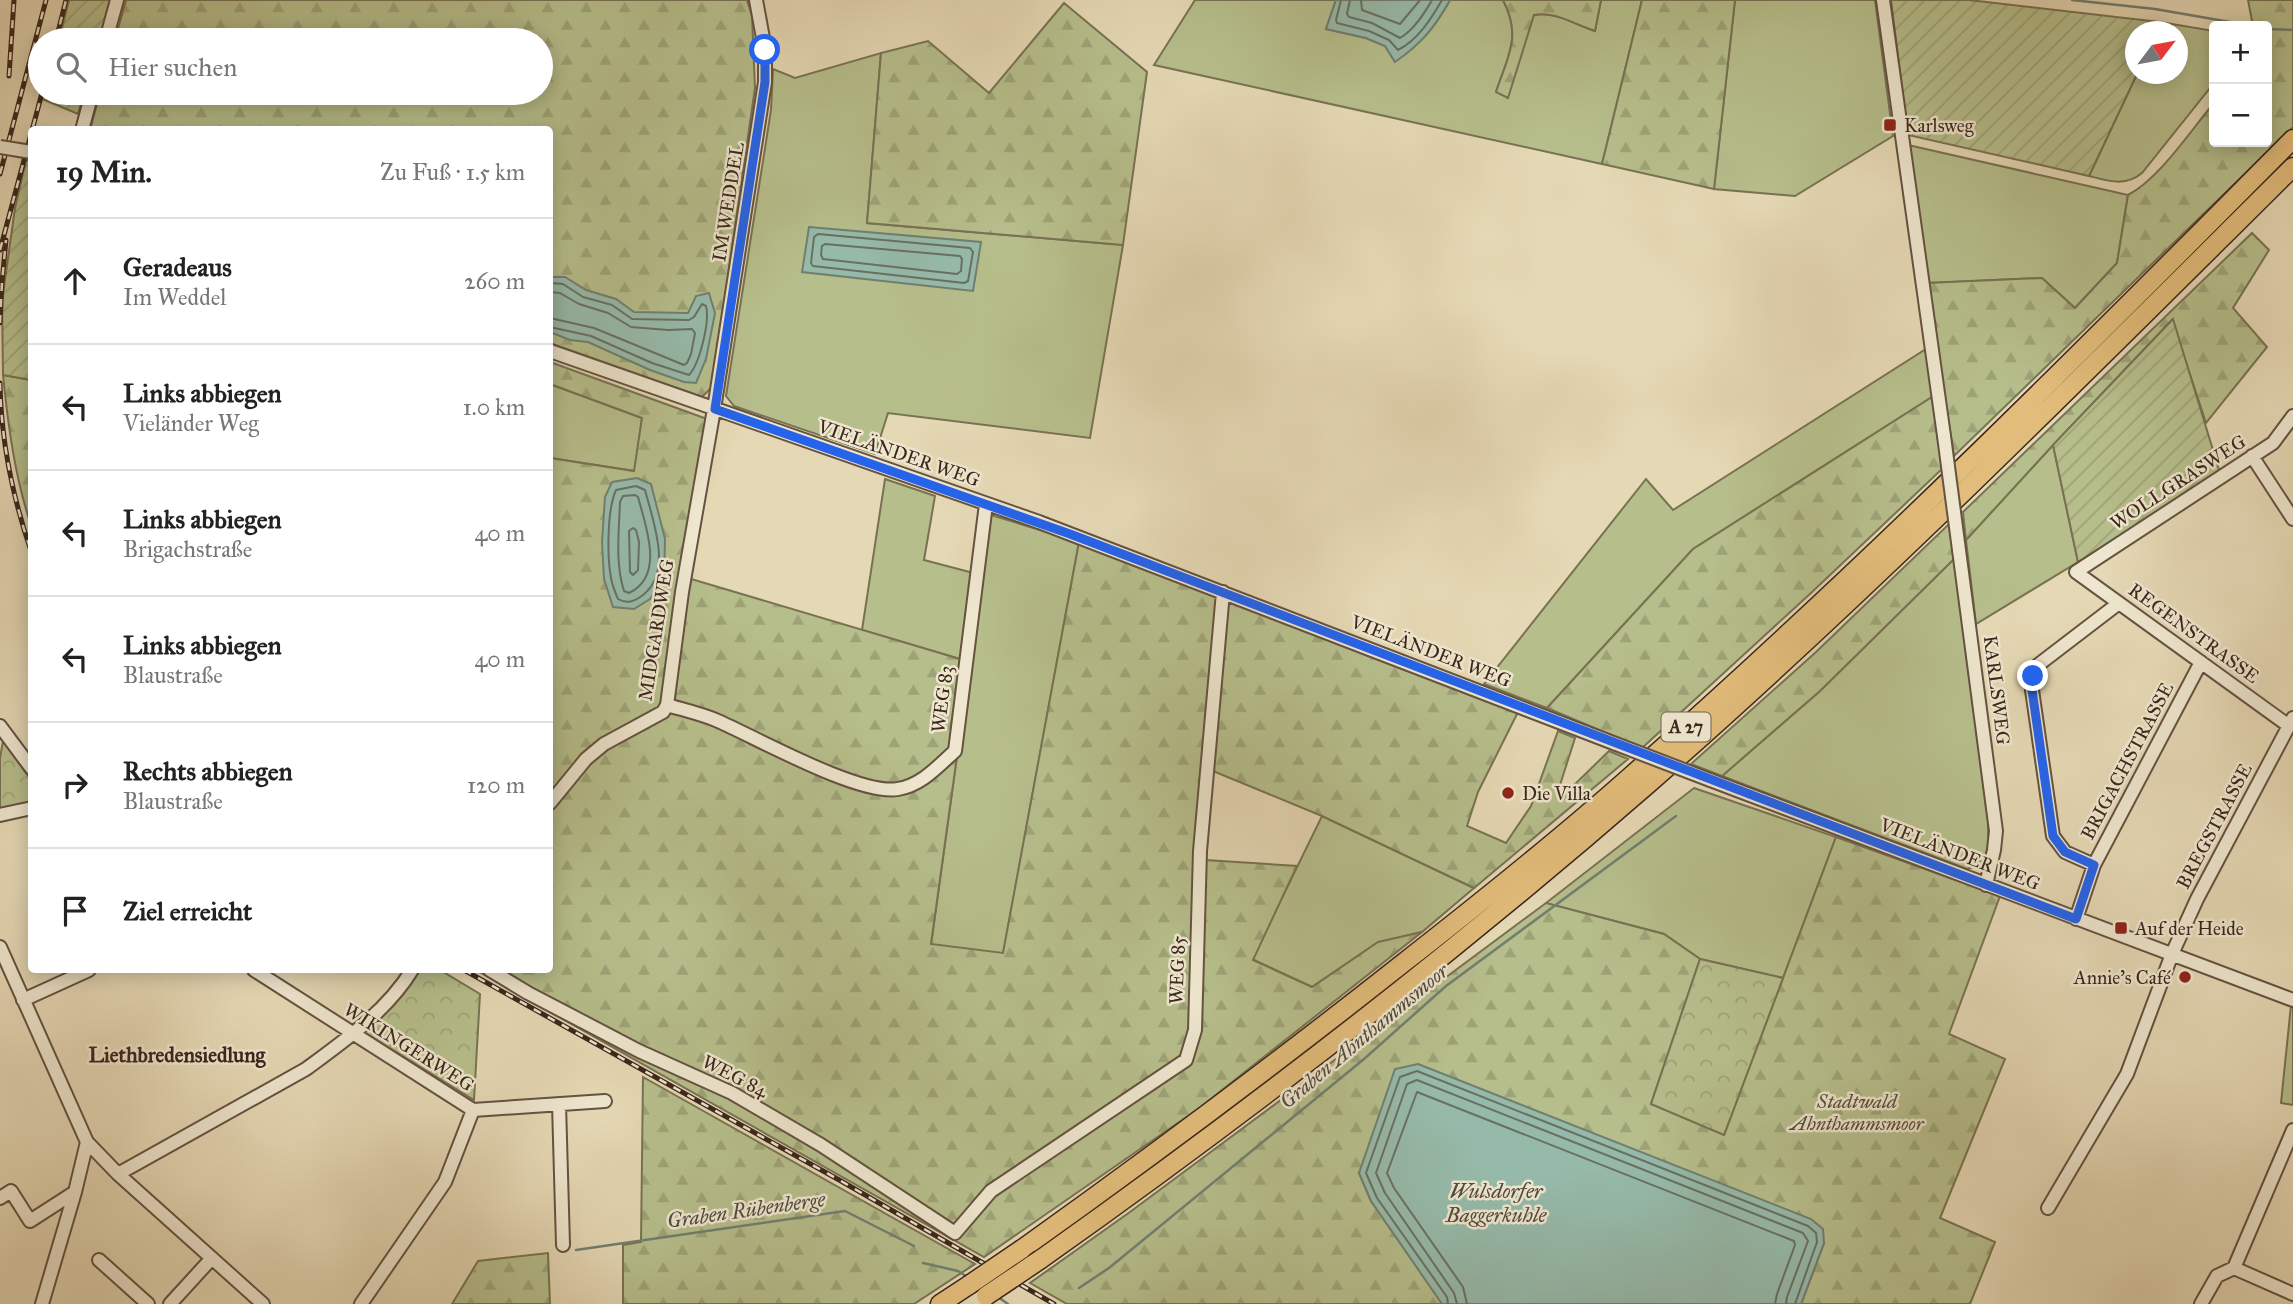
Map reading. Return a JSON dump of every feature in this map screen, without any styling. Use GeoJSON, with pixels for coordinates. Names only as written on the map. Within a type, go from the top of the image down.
{"type":"FeatureCollection","features":[{"type":"Feature","properties":{"kind":"highway","name":"A 27"},"geometry":{"type":"LineString","coordinates":[[940,1304],[1122,1178],[1324,1026],[1479,904],[1630,777],[1796,627],[2171,262],[2293,139]]}},
{"type":"Feature","properties":{"kind":"highway","name":"A 27"},"geometry":{"type":"LineString","coordinates":[[980,1300],[1135,1193],[1355,1026],[1549,869],[1639,792],[1812,637],[2293,167]]}},
{"type":"Feature","properties":{"kind":"street"},"geometry":{"type":"LineString","coordinates":[[109,28],[117,0]]}},
{"type":"Feature","properties":{"kind":"street","name":"IM WEDDEL"},"geometry":{"type":"LineString","coordinates":[[715,409],[765,82],[765,50],[756,0]]}},
{"type":"Feature","properties":{"kind":"street","name":"KARLSWEG"},"geometry":{"type":"LineString","coordinates":[[1883,0],[1996,831],[1986,885]]}},
{"type":"Feature","properties":{"kind":"street"},"geometry":{"type":"LineString","coordinates":[[83,126],[89,105]]}},
{"type":"Feature","properties":{"kind":"street"},"geometry":{"type":"LineString","coordinates":[[0,147],[28,152]]}},
{"type":"Feature","properties":{"kind":"street","name":"VIELÄNDER WEG"},"geometry":{"type":"LineString","coordinates":[[553,352],[986,503],[2293,1000]]}},
{"type":"Feature","properties":{"kind":"street","name":"MIDGARDWEG"},"geometry":{"type":"LineString","coordinates":[[553,799],[586,759],[613,739],[663,712],[667,705],[682,592],[715,409]]}},
{"type":"Feature","properties":{"kind":"street","name":"WOLLGRASWEG"},"geometry":{"type":"LineString","coordinates":[[2076,572],[2273,443],[2293,416]]}},
{"type":"Feature","properties":{"kind":"street"},"geometry":{"type":"LineString","coordinates":[[2252,456],[2293,519]]}},
{"type":"Feature","properties":{"kind":"street","name":"WEG 83"},"geometry":{"type":"LineString","coordinates":[[667,705],[715,720],[866,787],[897,790],[922,781],[955,751],[986,503]]}},
{"type":"Feature","properties":{"kind":"street","name":"REGENSTRASSE"},"geometry":{"type":"LineString","coordinates":[[2076,572],[2201,662],[2291,722]]}},
{"type":"Feature","properties":{"kind":"street","name":"WEG 85"},"geometry":{"type":"LineString","coordinates":[[954,1233],[991,1191],[1186,1060],[1195,1030],[1200,851],[1223,592]]}},
{"type":"Feature","properties":{"kind":"street"},"geometry":{"type":"LineString","coordinates":[[2094,865],[2065,852],[2053,836],[2032,683],[2038,665],[2119,603]]}},
{"type":"Feature","properties":{"kind":"street","name":"BRIGACHSTRASSE"},"geometry":{"type":"LineString","coordinates":[[2076,919],[2094,865],[2201,662]]}},
{"type":"Feature","properties":{"kind":"street","name":"BREGSTRASSE"},"geometry":{"type":"LineString","coordinates":[[2172,954],[2204,885],[2291,722]]}},
{"type":"Feature","properties":{"kind":"street"},"geometry":{"type":"LineString","coordinates":[[0,725],[28,764]]}},
{"type":"Feature","properties":{"kind":"street"},"geometry":{"type":"LineString","coordinates":[[0,815],[28,809]]}},
{"type":"Feature","properties":{"kind":"street"},"geometry":{"type":"LineString","coordinates":[[0,947],[87,1142],[118,1174],[263,1304]]}},
{"type":"Feature","properties":{"kind":"street"},"geometry":{"type":"LineString","coordinates":[[2048,1208],[2127,1074],[2172,954]]}},
{"type":"Feature","properties":{"kind":"street"},"geometry":{"type":"LineString","coordinates":[[23,1000],[82,973]]}},
{"type":"Feature","properties":{"kind":"street","name":"WIKINGERWEG"},"geometry":{"type":"LineString","coordinates":[[259,973],[472,1110],[605,1101]]}},
{"type":"Feature","properties":{"kind":"street"},"geometry":{"type":"LineString","coordinates":[[118,1174],[306,1069],[352,1034],[402,985],[410,973]]}},
{"type":"Feature","properties":{"kind":"street","name":"WEG 84"},"geometry":{"type":"LineString","coordinates":[[495,973],[639,1051],[732,1093],[821,1145],[954,1233]]}},
{"type":"Feature","properties":{"kind":"street"},"geometry":{"type":"LineString","coordinates":[[559,1104],[563,1245]]}},
{"type":"Feature","properties":{"kind":"street"},"geometry":{"type":"LineString","coordinates":[[361,1304],[445,1182],[472,1110]]}},
{"type":"Feature","properties":{"kind":"street"},"geometry":{"type":"LineString","coordinates":[[2201,1304],[2217,1276],[2234,1268],[2293,1130]]}},
{"type":"Feature","properties":{"kind":"street"},"geometry":{"type":"LineString","coordinates":[[42,1304],[87,1142]]}},
{"type":"Feature","properties":{"kind":"street"},"geometry":{"type":"LineString","coordinates":[[0,1198],[10,1191],[30,1221],[75,1192]]}},
{"type":"Feature","properties":{"kind":"street"},"geometry":{"type":"LineString","coordinates":[[170,1304],[212,1258]]}},
{"type":"Feature","properties":{"kind":"street"},"geometry":{"type":"LineString","coordinates":[[99,1259],[148,1304]]}},
{"type":"Feature","properties":{"kind":"street"},"geometry":{"type":"LineString","coordinates":[[2234,1268],[2293,1294]]}},
{"type":"Feature","properties":{"kind":"green space"},"geometry":{"type":"Polygon","coordinates":[[[69,0],[110,0],[102,28],[62,28],[69,0]]]}},
{"type":"Feature","properties":{"kind":"green space"},"geometry":{"type":"Polygon","coordinates":[[[126,0],[747,0],[752,16],[755,88],[712,387],[702,397],[553,344],[553,126],[91,126],[97,105],[553,105],[553,28],[118,28],[126,0]]]}},
{"type":"Feature","properties":{"kind":"green space"},"geometry":{"type":"Polygon","coordinates":[[[1195,0],[1336,0],[1326,29],[1366,38],[1385,46],[1395,61],[1427,34],[1450,0],[1503,0],[1512,24],[1512,35],[1496,92],[1534,15],[1558,16],[1595,31],[1601,0],[1642,0],[1602,164],[1154,65],[1195,0]]]}},
{"type":"Feature","properties":{"kind":"green space"},"geometry":{"type":"Polygon","coordinates":[[[1503,0],[1601,0],[1595,31],[1558,17],[1534,15],[1508,98],[1496,92],[1512,35],[1512,24],[1503,0]]]}},
{"type":"Feature","properties":{"kind":"green space"},"geometry":{"type":"Polygon","coordinates":[[[1642,0],[1735,0],[1714,189],[1602,164],[1642,0]]]}},
{"type":"Feature","properties":{"kind":"green space"},"geometry":{"type":"Polygon","coordinates":[[[1735,0],[1875,0],[1893,136],[1795,196],[1714,189],[1735,0]]]}},
{"type":"Feature","properties":{"kind":"green space"},"geometry":{"type":"Polygon","coordinates":[[[1891,0],[1969,0],[2151,21],[2125,21],[2125,84],[2132,84],[2089,176],[1908,135],[1891,0]]]}},
{"type":"Feature","properties":{"kind":"green space"},"geometry":{"type":"Polygon","coordinates":[[[2248,0],[2293,0],[2293,127],[1954,456],[1927,283],[2042,278],[2075,308],[2117,263],[2128,195],[2140,188],[2163,166],[2209,109],[2209,147],[2272,147],[2272,21],[2252,21],[2248,0]]]}},
{"type":"Feature","properties":{"kind":"green space"},"geometry":{"type":"Polygon","coordinates":[[[1064,3],[1147,72],[1123,245],[867,223],[881,53],[928,41],[989,93],[1064,3]]]}},
{"type":"Feature","properties":{"kind":"green space"},"geometry":{"type":"Polygon","coordinates":[[[2188,27],[2209,30],[2209,89],[2142,173],[2123,181],[2089,176],[2132,84],[2188,84],[2188,27]]]}},
{"type":"Feature","properties":{"kind":"green space"},"geometry":{"type":"Polygon","coordinates":[[[881,53],[867,223],[1123,245],[1090,438],[888,413],[875,454],[734,406],[726,396],[771,110],[773,69],[795,78],[881,53]]]}},
{"type":"Feature","properties":{"kind":"green space"},"geometry":{"type":"Polygon","coordinates":[[[56,105],[81,105],[78,114],[56,105]]]}},
{"type":"Feature","properties":{"kind":"green space"},"geometry":{"type":"Polygon","coordinates":[[[1908,145],[2128,195],[2117,263],[2075,308],[2042,278],[1927,283],[1908,145]]]}},
{"type":"Feature","properties":{"kind":"green space"},"geometry":{"type":"Polygon","coordinates":[[[26,160],[28,379],[3,375],[2,301],[15,208],[26,160]]]}},
{"type":"Feature","properties":{"kind":"green space"},"geometry":{"type":"Polygon","coordinates":[[[2252,233],[2269,250],[2233,308],[2267,347],[2206,423],[2172,320],[1966,540],[1963,512],[2252,233]]]}},
{"type":"Feature","properties":{"kind":"green space"},"geometry":{"type":"Polygon","coordinates":[[[2173,319],[2220,473],[2078,562],[2053,445],[2173,319]]]}},
{"type":"Feature","properties":{"kind":"green space"},"geometry":{"type":"Polygon","coordinates":[[[1926,349],[1932,397],[1693,549],[1547,708],[1484,684],[1646,479],[1673,510],[1926,349]]]}},
{"type":"Feature","properties":{"kind":"green space"},"geometry":{"type":"Polygon","coordinates":[[[553,363],[707,419],[660,706],[603,739],[553,793],[553,458],[634,471],[642,418],[553,385],[553,363]]]}},
{"type":"Feature","properties":{"kind":"green space"},"geometry":{"type":"Polygon","coordinates":[[[3,375],[28,379],[28,514],[13,451],[3,375]]]}},
{"type":"Feature","properties":{"kind":"green space"},"geometry":{"type":"Polygon","coordinates":[[[553,385],[642,418],[635,471],[553,458],[553,385]]]}},
{"type":"Feature","properties":{"kind":"green space"},"geometry":{"type":"Polygon","coordinates":[[[1932,397],[1942,469],[1642,748],[1547,708],[1693,549],[1932,397]]]}},
{"type":"Feature","properties":{"kind":"green space"},"geometry":{"type":"Polygon","coordinates":[[[2053,445],[2078,562],[1976,624],[1966,540],[2053,445]]]}},
{"type":"Feature","properties":{"kind":"green space"},"geometry":{"type":"Polygon","coordinates":[[[885,479],[935,496],[924,560],[981,575],[991,515],[1079,542],[1003,954],[931,945],[970,662],[862,630],[885,479]]]}},
{"type":"Feature","properties":{"kind":"green space"},"geometry":{"type":"Polygon","coordinates":[[[1949,524],[1954,559],[1820,691],[1722,776],[1691,764],[1816,652],[1949,524]]]}},
{"type":"Feature","properties":{"kind":"green space"},"geometry":{"type":"Polygon","coordinates":[[[1079,542],[1519,710],[1478,792],[1467,826],[1506,843],[1531,806],[1558,731],[1575,738],[1560,785],[1571,788],[1609,751],[1628,759],[1474,888],[1322,816],[1213,771],[1206,860],[1297,866],[1253,960],[1312,987],[1378,942],[1422,932],[1198,1109],[984,1257],[481,973],[553,973],[553,805],[587,764],[608,748],[674,709],[688,578],[970,662],[931,944],[1003,953],[1079,542]]]}},
{"type":"Feature","properties":{"kind":"green space"},"geometry":{"type":"Polygon","coordinates":[[[1954,559],[1988,821],[1987,851],[1981,862],[1967,869],[1722,776],[1820,691],[1954,559]]]}},
{"type":"Feature","properties":{"kind":"green space"},"geometry":{"type":"Polygon","coordinates":[[[3,741],[28,776],[28,803],[0,809],[0,758],[3,741]]]}},
{"type":"Feature","properties":{"kind":"green space"},"geometry":{"type":"Polygon","coordinates":[[[1694,788],[1836,837],[1783,978],[1700,959],[1664,934],[1546,903],[1694,788]]]}},
{"type":"Feature","properties":{"kind":"green space"},"geometry":{"type":"Polygon","coordinates":[[[1322,816],[1474,888],[1422,932],[1378,943],[1312,987],[1252,959],[1322,816]]]}},
{"type":"Feature","properties":{"kind":"green space","name":"Stadtwald Ahnthammsmoor"},"geometry":{"type":"Polygon","coordinates":[[[1836,837],[2000,896],[1949,1034],[2005,1059],[1940,1218],[1995,1242],[1970,1304],[1801,1304],[1824,1243],[1359,1173],[1371,1201],[1443,1304],[1067,1304],[1030,1283],[1130,1212],[1546,903],[1664,934],[1700,959],[1651,1104],[1724,1135],[1836,837]]]}},
{"type":"Feature","properties":{"kind":"green space"},"geometry":{"type":"Polygon","coordinates":[[[1700,959],[1783,978],[1724,1135],[1651,1104],[1700,959]]]}},
{"type":"Feature","properties":{"kind":"green space"},"geometry":{"type":"Polygon","coordinates":[[[414,973],[445,973],[480,994],[474,1100],[362,1031],[414,973]]]}},
{"type":"Feature","properties":{"kind":"green space"},"geometry":{"type":"Polygon","coordinates":[[[2293,1005],[2293,1105],[2281,1103],[2293,1005]]]}},
{"type":"Feature","properties":{"kind":"green space"},"geometry":{"type":"Polygon","coordinates":[[[643,1077],[975,1264],[914,1304],[623,1304],[623,1245],[641,1242],[643,1077]]]}},
{"type":"Feature","properties":{"kind":"green space"},"geometry":{"type":"Polygon","coordinates":[[[548,1253],[550,1304],[452,1304],[478,1261],[548,1253]]]}},
{"type":"Feature","properties":{"kind":"water"},"geometry":{"type":"Polygon","coordinates":[[[1336,0],[1450,0],[1427,34],[1395,62],[1385,46],[1366,38],[1326,29],[1336,0]]]}},
{"type":"Feature","properties":{"kind":"water"},"geometry":{"type":"Polygon","coordinates":[[[809,227],[981,242],[973,291],[802,272],[809,227]]]}},
{"type":"Feature","properties":{"kind":"water"},"geometry":{"type":"Polygon","coordinates":[[[553,277],[565,277],[586,290],[616,299],[634,312],[688,313],[696,296],[709,293],[715,313],[706,359],[696,383],[684,382],[650,370],[588,342],[570,340],[553,333],[553,277]]]}},
{"type":"Feature","properties":{"kind":"water"},"geometry":{"type":"Polygon","coordinates":[[[637,478],[651,484],[665,539],[664,581],[650,599],[634,609],[613,607],[604,579],[602,542],[605,497],[612,482],[637,478]]]}},
{"type":"Feature","properties":{"kind":"water","name":"Wulsdorfer Baggerkuhle"},"geometry":{"type":"Polygon","coordinates":[[[1418,1064],[1811,1219],[1823,1229],[1824,1243],[1801,1304],[1442,1304],[1371,1201],[1359,1173],[1395,1069],[1418,1064]]]}},
{"type":"Feature","properties":{"kind":"waterway"},"geometry":{"type":"LineString","coordinates":[[2072,0],[2155,9],[2224,21]]}},
{"type":"Feature","properties":{"kind":"waterway"},"geometry":{"type":"LineString","coordinates":[[2272,29],[2293,30]]}},
{"type":"Feature","properties":{"kind":"waterway","name":"Graben Ahnthammsmoor"},"geometry":{"type":"LineString","coordinates":[[1079,1288],[1109,1268],[1364,1059],[1446,986],[1676,816]]}},
{"type":"Feature","properties":{"kind":"waterway","name":"Graben Rübenberge"},"geometry":{"type":"LineString","coordinates":[[576,1250],[845,1211],[914,1246]]}},
{"type":"Feature","properties":{"kind":"waterway","name":"Graben Rübenberge"},"geometry":{"type":"LineString","coordinates":[[923,1263],[958,1271],[969,1278]]}},
{"type":"Feature","properties":{"kind":"waterway","name":"Graben Rübenberge"},"geometry":{"type":"LineString","coordinates":[[998,1297],[1008,1304]]}},
{"type":"Feature","properties":{"kind":"railway"},"geometry":{"type":"LineString","coordinates":[[9,76],[14,0]]}},
{"type":"Feature","properties":{"kind":"railway"},"geometry":{"type":"LineString","coordinates":[[39,28],[46,0]]}},
{"type":"Feature","properties":{"kind":"railway"},"geometry":{"type":"LineString","coordinates":[[59,28],[66,0]]}},
{"type":"Feature","properties":{"kind":"railway"},"geometry":{"type":"LineString","coordinates":[[0,174],[28,68]]}},
{"type":"Feature","properties":{"kind":"railway"},"geometry":{"type":"LineString","coordinates":[[33,126],[39,105]]}},
{"type":"Feature","properties":{"kind":"railway"},"geometry":{"type":"LineString","coordinates":[[0,250],[28,145]]}},
{"type":"Feature","properties":{"kind":"railway"},"geometry":{"type":"LineString","coordinates":[[0,323],[6,240]]}},
{"type":"Feature","properties":{"kind":"railway"},"geometry":{"type":"LineString","coordinates":[[0,383],[9,470],[28,541]]}},
{"type":"Feature","properties":{"kind":"railway"},"geometry":{"type":"LineString","coordinates":[[469,973],[1054,1304]]}},
{"type":"Feature","properties":{"kind":"place","name":"Karlsweg"},"geometry":{"type":"Point","coordinates":[1890,125]}},
{"type":"Feature","properties":{"kind":"place","name":"Die Villa"},"geometry":{"type":"Point","coordinates":[1508,793]}},
{"type":"Feature","properties":{"kind":"place","name":"Auf der Heide"},"geometry":{"type":"Point","coordinates":[2121,928]}},
{"type":"Feature","properties":{"kind":"place","name":"Annie's Café"},"geometry":{"type":"Point","coordinates":[2185,977]}},
{"type":"Feature","properties":{"kind":"district","name":"Liethbredensiedlung"},"geometry":{"type":"Point","coordinates":[177,1055]}},
{"type":"Feature","properties":{"kind":"route"},"geometry":{"type":"LineString","coordinates":[[765,50],[765,82],[715,409],[1070,534],[2076,919],[2094,865],[2065,852],[2053,836],[2032,690],[2033,676]]}}]}
